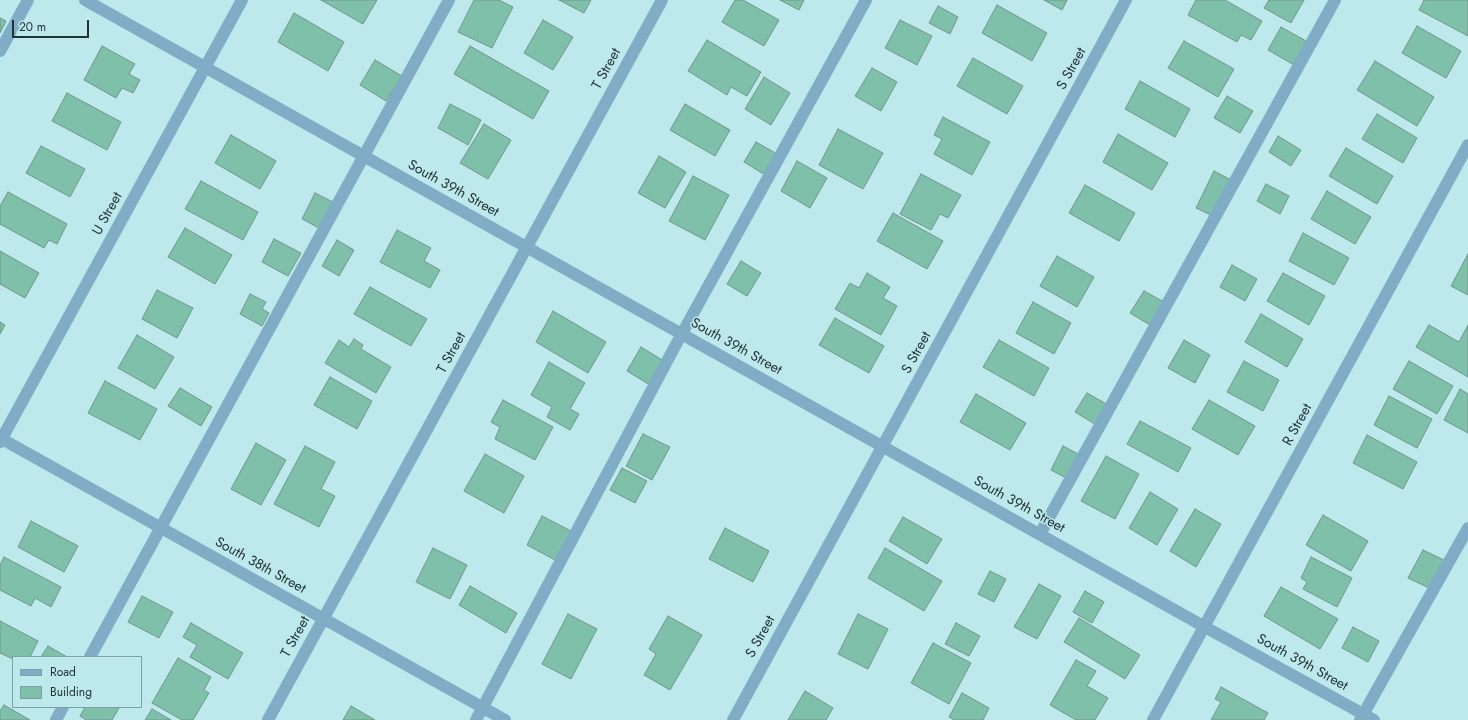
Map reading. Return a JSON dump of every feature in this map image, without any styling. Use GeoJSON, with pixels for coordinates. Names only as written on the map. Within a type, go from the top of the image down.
{"type":"FeatureCollection","features":[{"type":"Feature","properties":{"kind":"street"},"geometry":{"type":"LineString","coordinates":[[0,51],[28,0]]}},
{"type":"Feature","properties":{"kind":"street","name":"South 39th Street"},"geometry":{"type":"LineString","coordinates":[[85,0],[1366,718]]}},
{"type":"Feature","properties":{"kind":"street","name":"U Street"},"geometry":{"type":"LineString","coordinates":[[1,440],[242,0]]}},
{"type":"Feature","properties":{"kind":"street"},"geometry":{"type":"LineString","coordinates":[[91,656],[449,0]]}},
{"type":"Feature","properties":{"kind":"street","name":"T Street"},"geometry":{"type":"LineString","coordinates":[[268,720],[662,0]]}},
{"type":"Feature","properties":{"kind":"street"},"geometry":{"type":"LineString","coordinates":[[476,720],[682,334],[866,0]]}},
{"type":"Feature","properties":{"kind":"street","name":"S Street"},"geometry":{"type":"LineString","coordinates":[[733,720],[1126,0]]}},
{"type":"Feature","properties":{"kind":"street"},"geometry":{"type":"LineString","coordinates":[[1040,534],[1335,0]]}},
{"type":"Feature","properties":{"kind":"street","name":"R Street"},"geometry":{"type":"LineString","coordinates":[[1153,720],[1468,144]]}},
{"type":"Feature","properties":{"kind":"street","name":"South 38th Street"},"geometry":{"type":"LineString","coordinates":[[1,440],[505,720]]}},
{"type":"Feature","properties":{"kind":"street"},"geometry":{"type":"LineString","coordinates":[[1366,718],[1468,528]]}},
{"type":"Feature","properties":{"kind":"street"},"geometry":{"type":"LineString","coordinates":[[56,720],[62,708]]}},
{"type":"Feature","properties":{"kind":"building"},"geometry":{"type":"Polygon","coordinates":[[[321,0],[377,0],[363,24],[321,0]]]}},
{"type":"Feature","properties":{"kind":"building"},"geometry":{"type":"Polygon","coordinates":[[[474,0],[499,0],[513,7],[492,48],[458,32],[474,0]]]}},
{"type":"Feature","properties":{"kind":"building"},"geometry":{"type":"Polygon","coordinates":[[[559,0],[591,0],[584,13],[559,0]]]}},
{"type":"Feature","properties":{"kind":"building"},"geometry":{"type":"Polygon","coordinates":[[[735,0],[743,0],[779,20],[764,46],[722,22],[735,0]]]}},
{"type":"Feature","properties":{"kind":"building"},"geometry":{"type":"Polygon","coordinates":[[[780,0],[804,0],[799,10],[780,0]]]}},
{"type":"Feature","properties":{"kind":"building"},"geometry":{"type":"Polygon","coordinates":[[[1044,0],[1067,0],[1062,10],[1044,0]]]}},
{"type":"Feature","properties":{"kind":"building"},"geometry":{"type":"Polygon","coordinates":[[[1196,0],[1225,0],[1262,21],[1251,40],[1241,35],[1237,42],[1188,15],[1196,0]]]}},
{"type":"Feature","properties":{"kind":"building"},"geometry":{"type":"Polygon","coordinates":[[[1269,0],[1304,0],[1291,23],[1264,8],[1269,0]]]}},
{"type":"Feature","properties":{"kind":"building"},"geometry":{"type":"Polygon","coordinates":[[[1424,0],[1468,0],[1468,36],[1419,10],[1424,0]]]}},
{"type":"Feature","properties":{"kind":"building"},"geometry":{"type":"Polygon","coordinates":[[[997,5],[1047,33],[1032,61],[982,33],[997,5]]]}},
{"type":"Feature","properties":{"kind":"building"},"geometry":{"type":"Polygon","coordinates":[[[938,6],[958,17],[950,34],[929,23],[938,6]]]}},
{"type":"Feature","properties":{"kind":"building"},"geometry":{"type":"Polygon","coordinates":[[[294,13],[344,42],[328,71],[278,42],[294,13]]]}},
{"type":"Feature","properties":{"kind":"building"},"geometry":{"type":"Polygon","coordinates":[[[0,18],[6,21],[0,33],[0,18]]]}},
{"type":"Feature","properties":{"kind":"building"},"geometry":{"type":"Polygon","coordinates":[[[543,20],[573,37],[553,70],[524,53],[543,20]]]}},
{"type":"Feature","properties":{"kind":"building"},"geometry":{"type":"Polygon","coordinates":[[[900,20],[932,36],[917,65],[885,48],[900,20]]]}},
{"type":"Feature","properties":{"kind":"building"},"geometry":{"type":"Polygon","coordinates":[[[1417,26],[1461,51],[1446,78],[1402,53],[1417,26]]]}},
{"type":"Feature","properties":{"kind":"building"},"geometry":{"type":"Polygon","coordinates":[[[1281,27],[1308,42],[1294,65],[1268,50],[1281,27]]]}},
{"type":"Feature","properties":{"kind":"building"},"geometry":{"type":"Polygon","coordinates":[[[707,40],[761,72],[747,96],[731,87],[727,95],[688,71],[707,40]]]}},
{"type":"Feature","properties":{"kind":"building"},"geometry":{"type":"Polygon","coordinates":[[[1184,41],[1234,69],[1218,97],[1168,68],[1184,41]]]}},
{"type":"Feature","properties":{"kind":"building"},"geometry":{"type":"Polygon","coordinates":[[[102,46],[135,64],[129,74],[140,80],[133,93],[122,88],[116,98],[84,80],[102,46]]]}},
{"type":"Feature","properties":{"kind":"building"},"geometry":{"type":"Polygon","coordinates":[[[470,46],[549,91],[533,119],[454,74],[470,46]]]}},
{"type":"Feature","properties":{"kind":"building"},"geometry":{"type":"Polygon","coordinates":[[[973,58],[1023,86],[1007,114],[957,86],[973,58]]]}},
{"type":"Feature","properties":{"kind":"building"},"geometry":{"type":"Polygon","coordinates":[[[375,60],[402,76],[386,101],[360,85],[375,60]]]}},
{"type":"Feature","properties":{"kind":"building"},"geometry":{"type":"Polygon","coordinates":[[[1375,61],[1434,97],[1417,126],[1357,90],[1375,61]]]}},
{"type":"Feature","properties":{"kind":"building"},"geometry":{"type":"Polygon","coordinates":[[[872,68],[897,82],[881,111],[855,96],[872,68]]]}},
{"type":"Feature","properties":{"kind":"building"},"geometry":{"type":"Polygon","coordinates":[[[764,77],[790,93],[771,125],[745,109],[764,77]]]}},
{"type":"Feature","properties":{"kind":"building"},"geometry":{"type":"Polygon","coordinates":[[[1140,81],[1190,109],[1175,137],[1125,109],[1140,81]]]}},
{"type":"Feature","properties":{"kind":"building"},"geometry":{"type":"Polygon","coordinates":[[[67,93],[121,122],[107,150],[52,121],[67,93]]]}},
{"type":"Feature","properties":{"kind":"building"},"geometry":{"type":"Polygon","coordinates":[[[1227,96],[1253,111],[1240,133],[1214,118],[1227,96]]]}},
{"type":"Feature","properties":{"kind":"building"},"geometry":{"type":"Polygon","coordinates":[[[450,104],[481,120],[468,145],[438,128],[450,104]]]}},
{"type":"Feature","properties":{"kind":"building"},"geometry":{"type":"Polygon","coordinates":[[[685,104],[730,130],[715,156],[670,130],[685,104]]]}},
{"type":"Feature","properties":{"kind":"building"},"geometry":{"type":"Polygon","coordinates":[[[1377,114],[1417,138],[1403,163],[1362,139],[1377,114]]]}},
{"type":"Feature","properties":{"kind":"building"},"geometry":{"type":"Polygon","coordinates":[[[943,117],[990,142],[972,175],[934,154],[942,139],[934,135],[943,117]]]}},
{"type":"Feature","properties":{"kind":"building"},"geometry":{"type":"Polygon","coordinates":[[[484,124],[511,140],[488,179],[460,163],[484,124]]]}},
{"type":"Feature","properties":{"kind":"building"},"geometry":{"type":"Polygon","coordinates":[[[838,129],[883,153],[863,189],[819,165],[838,129]]]}},
{"type":"Feature","properties":{"kind":"building"},"geometry":{"type":"Polygon","coordinates":[[[1118,134],[1168,163],[1152,190],[1103,162],[1118,134]]]}},
{"type":"Feature","properties":{"kind":"building"},"geometry":{"type":"Polygon","coordinates":[[[231,135],[276,161],[260,189],[215,163],[231,135]]]}},
{"type":"Feature","properties":{"kind":"building"},"geometry":{"type":"Polygon","coordinates":[[[1278,136],[1301,150],[1291,166],[1269,152],[1278,136]]]}},
{"type":"Feature","properties":{"kind":"building"},"geometry":{"type":"Polygon","coordinates":[[[756,142],[777,154],[765,175],[744,162],[756,142]]]}},
{"type":"Feature","properties":{"kind":"building"},"geometry":{"type":"Polygon","coordinates":[[[41,146],[85,169],[70,197],[26,173],[41,146]]]}},
{"type":"Feature","properties":{"kind":"building"},"geometry":{"type":"Polygon","coordinates":[[[1346,148],[1393,176],[1377,204],[1329,176],[1346,148]]]}},
{"type":"Feature","properties":{"kind":"building"},"geometry":{"type":"Polygon","coordinates":[[[659,156],[686,172],[665,208],[638,193],[659,156]]]}},
{"type":"Feature","properties":{"kind":"building"},"geometry":{"type":"Polygon","coordinates":[[[797,161],[827,178],[810,208],[781,191],[797,161]]]}},
{"type":"Feature","properties":{"kind":"building"},"geometry":{"type":"Polygon","coordinates":[[[1214,171],[1231,180],[1213,216],[1196,208],[1214,171]]]}},
{"type":"Feature","properties":{"kind":"building"},"geometry":{"type":"Polygon","coordinates":[[[921,174],[961,195],[948,218],[940,214],[931,230],[900,214],[921,174]]]}},
{"type":"Feature","properties":{"kind":"building"},"geometry":{"type":"Polygon","coordinates":[[[693,176],[729,195],[705,240],[669,221],[693,176]]]}},
{"type":"Feature","properties":{"kind":"building"},"geometry":{"type":"Polygon","coordinates":[[[201,181],[258,212],[243,240],[185,209],[201,181]]]}},
{"type":"Feature","properties":{"kind":"building"},"geometry":{"type":"Polygon","coordinates":[[[1266,184],[1289,196],[1280,214],[1257,201],[1266,184]]]}},
{"type":"Feature","properties":{"kind":"building"},"geometry":{"type":"Polygon","coordinates":[[[1085,185],[1135,213],[1119,241],[1069,213],[1085,185]]]}},
{"type":"Feature","properties":{"kind":"building"},"geometry":{"type":"Polygon","coordinates":[[[1327,191],[1371,217],[1355,244],[1311,219],[1327,191]]]}},
{"type":"Feature","properties":{"kind":"building"},"geometry":{"type":"Polygon","coordinates":[[[8,192],[67,224],[57,244],[49,240],[44,248],[0,224],[0,206],[8,192]]]}},
{"type":"Feature","properties":{"kind":"building"},"geometry":{"type":"Polygon","coordinates":[[[315,193],[333,202],[319,228],[302,219],[315,193]]]}},
{"type":"Feature","properties":{"kind":"building"},"geometry":{"type":"Polygon","coordinates":[[[893,213],[943,241],[927,269],[877,241],[893,213]]]}},
{"type":"Feature","properties":{"kind":"building"},"geometry":{"type":"Polygon","coordinates":[[[185,228],[232,255],[215,284],[168,257],[185,228]]]}},
{"type":"Feature","properties":{"kind":"building"},"geometry":{"type":"Polygon","coordinates":[[[397,230],[431,248],[424,261],[440,270],[430,288],[380,262],[397,230]]]}},
{"type":"Feature","properties":{"kind":"building"},"geometry":{"type":"Polygon","coordinates":[[[1303,233],[1349,258],[1334,285],[1289,261],[1303,233]]]}},
{"type":"Feature","properties":{"kind":"building"},"geometry":{"type":"Polygon","coordinates":[[[274,239],[301,253],[288,276],[262,262],[274,239]]]}},
{"type":"Feature","properties":{"kind":"building"},"geometry":{"type":"Polygon","coordinates":[[[337,240],[354,250],[339,276],[322,266],[337,240]]]}},
{"type":"Feature","properties":{"kind":"building"},"geometry":{"type":"Polygon","coordinates":[[[0,251],[39,273],[25,298],[0,284],[0,251]]]}},
{"type":"Feature","properties":{"kind":"building"},"geometry":{"type":"Polygon","coordinates":[[[1468,254],[1468,295],[1451,286],[1468,254]]]}},
{"type":"Feature","properties":{"kind":"building"},"geometry":{"type":"Polygon","coordinates":[[[1057,256],[1094,277],[1077,307],[1040,286],[1057,256]]]}},
{"type":"Feature","properties":{"kind":"building"},"geometry":{"type":"Polygon","coordinates":[[[741,261],[761,273],[747,296],[727,284],[741,261]]]}},
{"type":"Feature","properties":{"kind":"building"},"geometry":{"type":"Polygon","coordinates":[[[1232,265],[1257,279],[1245,301],[1220,287],[1232,265]]]}},
{"type":"Feature","properties":{"kind":"building"},"geometry":{"type":"Polygon","coordinates":[[[867,273],[890,287],[883,298],[897,306],[881,335],[835,309],[850,283],[859,288],[867,273]]]}},
{"type":"Feature","properties":{"kind":"building"},"geometry":{"type":"Polygon","coordinates":[[[1283,273],[1325,296],[1309,325],[1267,301],[1283,273]]]}},
{"type":"Feature","properties":{"kind":"building"},"geometry":{"type":"Polygon","coordinates":[[[370,287],[427,319],[411,346],[354,314],[370,287]]]}},
{"type":"Feature","properties":{"kind":"building"},"geometry":{"type":"Polygon","coordinates":[[[157,290],[193,308],[177,338],[142,319],[157,290]]]}},
{"type":"Feature","properties":{"kind":"building"},"geometry":{"type":"Polygon","coordinates":[[[1144,291],[1164,302],[1150,325],[1130,313],[1144,291]]]}},
{"type":"Feature","properties":{"kind":"building"},"geometry":{"type":"Polygon","coordinates":[[[250,294],[266,302],[262,309],[269,313],[262,326],[240,314],[250,294]]]}},
{"type":"Feature","properties":{"kind":"building"},"geometry":{"type":"Polygon","coordinates":[[[1033,302],[1071,323],[1054,354],[1016,333],[1033,302]]]}},
{"type":"Feature","properties":{"kind":"building"},"geometry":{"type":"Polygon","coordinates":[[[553,311],[606,342],[588,373],[536,342],[553,311]]]}},
{"type":"Feature","properties":{"kind":"building"},"geometry":{"type":"Polygon","coordinates":[[[1261,314],[1303,339],[1287,367],[1245,342],[1261,314]]]}},
{"type":"Feature","properties":{"kind":"building"},"geometry":{"type":"Polygon","coordinates":[[[835,318],[884,346],[869,373],[819,345],[835,318]]]}},
{"type":"Feature","properties":{"kind":"building"},"geometry":{"type":"Polygon","coordinates":[[[0,322],[5,325],[0,334],[0,322]]]}},
{"type":"Feature","properties":{"kind":"building"},"geometry":{"type":"Polygon","coordinates":[[[1429,325],[1459,342],[1468,325],[1468,377],[1416,347],[1429,325]]]}},
{"type":"Feature","properties":{"kind":"building"},"geometry":{"type":"Polygon","coordinates":[[[137,335],[174,357],[155,389],[118,368],[137,335]]]}},
{"type":"Feature","properties":{"kind":"building"},"geometry":{"type":"Polygon","coordinates":[[[354,339],[363,345],[361,349],[391,367],[376,393],[325,363],[339,340],[349,347],[354,339]]]}},
{"type":"Feature","properties":{"kind":"building"},"geometry":{"type":"Polygon","coordinates":[[[999,340],[1049,368],[1034,396],[983,367],[999,340]]]}},
{"type":"Feature","properties":{"kind":"building"},"geometry":{"type":"Polygon","coordinates":[[[1184,340],[1210,355],[1195,383],[1168,368],[1184,340]]]}},
{"type":"Feature","properties":{"kind":"building"},"geometry":{"type":"Polygon","coordinates":[[[641,347],[664,361],[650,385],[627,371],[641,347]]]}},
{"type":"Feature","properties":{"kind":"building"},"geometry":{"type":"Polygon","coordinates":[[[1244,361],[1279,380],[1263,411],[1227,392],[1244,361]]]}},
{"type":"Feature","properties":{"kind":"building"},"geometry":{"type":"Polygon","coordinates":[[[1409,361],[1453,386],[1437,414],[1393,389],[1409,361]]]}},
{"type":"Feature","properties":{"kind":"building"},"geometry":{"type":"Polygon","coordinates":[[[549,362],[585,383],[570,409],[579,414],[570,430],[547,417],[552,407],[531,395],[549,362]]]}},
{"type":"Feature","properties":{"kind":"building"},"geometry":{"type":"Polygon","coordinates":[[[330,377],[372,401],[357,429],[314,405],[330,377]]]}},
{"type":"Feature","properties":{"kind":"building"},"geometry":{"type":"Polygon","coordinates":[[[105,381],[157,409],[140,440],[88,413],[105,381]]]}},
{"type":"Feature","properties":{"kind":"building"},"geometry":{"type":"Polygon","coordinates":[[[180,388],[212,407],[201,426],[168,406],[180,388]]]}},
{"type":"Feature","properties":{"kind":"building"},"geometry":{"type":"Polygon","coordinates":[[[1460,389],[1468,394],[1468,433],[1444,420],[1460,389]]]}},
{"type":"Feature","properties":{"kind":"building"},"geometry":{"type":"Polygon","coordinates":[[[1087,393],[1110,406],[1098,426],[1075,412],[1087,393]]]}},
{"type":"Feature","properties":{"kind":"building"},"geometry":{"type":"Polygon","coordinates":[[[976,394],[1026,423],[1010,450],[960,422],[976,394]]]}},
{"type":"Feature","properties":{"kind":"building"},"geometry":{"type":"Polygon","coordinates":[[[1389,396],[1432,419],[1417,448],[1374,425],[1389,396]]]}},
{"type":"Feature","properties":{"kind":"building"},"geometry":{"type":"Polygon","coordinates":[[[503,400],[553,427],[535,460],[495,439],[500,427],[491,422],[503,400]]]}},
{"type":"Feature","properties":{"kind":"building"},"geometry":{"type":"Polygon","coordinates":[[[1209,400],[1255,426],[1238,455],[1192,429],[1209,400]]]}},
{"type":"Feature","properties":{"kind":"building"},"geometry":{"type":"Polygon","coordinates":[[[1140,421],[1191,448],[1178,472],[1127,444],[1140,421]]]}},
{"type":"Feature","properties":{"kind":"building"},"geometry":{"type":"Polygon","coordinates":[[[643,434],[670,447],[652,480],[626,466],[643,434]]]}},
{"type":"Feature","properties":{"kind":"building"},"geometry":{"type":"Polygon","coordinates":[[[1367,435],[1417,462],[1403,489],[1353,463],[1367,435]]]}},
{"type":"Feature","properties":{"kind":"building"},"geometry":{"type":"Polygon","coordinates":[[[256,443],[286,460],[261,505],[231,489],[256,443]]]}},
{"type":"Feature","properties":{"kind":"building"},"geometry":{"type":"Polygon","coordinates":[[[305,446],[335,462],[321,489],[335,496],[319,527],[274,504],[305,446]]]}},
{"type":"Feature","properties":{"kind":"building"},"geometry":{"type":"Polygon","coordinates":[[[1063,446],[1080,455],[1068,479],[1051,470],[1063,446]]]}},
{"type":"Feature","properties":{"kind":"building"},"geometry":{"type":"Polygon","coordinates":[[[485,454],[524,476],[504,513],[464,491],[485,454]]]}},
{"type":"Feature","properties":{"kind":"building"},"geometry":{"type":"Polygon","coordinates":[[[1106,456],[1139,474],[1115,519],[1081,501],[1106,456]]]}},
{"type":"Feature","properties":{"kind":"building"},"geometry":{"type":"Polygon","coordinates":[[[622,468],[647,481],[635,503],[610,490],[622,468]]]}},
{"type":"Feature","properties":{"kind":"building"},"geometry":{"type":"Polygon","coordinates":[[[1150,492],[1178,509],[1157,545],[1129,528],[1150,492]]]}},
{"type":"Feature","properties":{"kind":"building"},"geometry":{"type":"Polygon","coordinates":[[[1195,509],[1221,524],[1196,567],[1170,551],[1195,509]]]}},
{"type":"Feature","properties":{"kind":"building"},"geometry":{"type":"Polygon","coordinates":[[[1323,515],[1368,541],[1351,571],[1306,545],[1323,515]]]}},
{"type":"Feature","properties":{"kind":"building"},"geometry":{"type":"Polygon","coordinates":[[[542,516],[571,531],[555,560],[527,545],[542,516]]]}},
{"type":"Feature","properties":{"kind":"building"},"geometry":{"type":"Polygon","coordinates":[[[903,517],[942,539],[927,564],[889,541],[903,517]]]}},
{"type":"Feature","properties":{"kind":"building"},"geometry":{"type":"Polygon","coordinates":[[[31,521],[78,546],[64,572],[18,547],[31,521]]]}},
{"type":"Feature","properties":{"kind":"building"},"geometry":{"type":"Polygon","coordinates":[[[725,528],[769,551],[753,582],[709,559],[725,528]]]}},
{"type":"Feature","properties":{"kind":"building"},"geometry":{"type":"Polygon","coordinates":[[[433,548],[467,565],[450,599],[416,582],[433,548]]]}},
{"type":"Feature","properties":{"kind":"building"},"geometry":{"type":"Polygon","coordinates":[[[885,548],[942,581],[924,611],[868,578],[885,548]]]}},
{"type":"Feature","properties":{"kind":"building"},"geometry":{"type":"Polygon","coordinates":[[[1423,550],[1444,560],[1429,588],[1408,578],[1423,550]]]}},
{"type":"Feature","properties":{"kind":"building"},"geometry":{"type":"Polygon","coordinates":[[[4,557],[61,587],[51,607],[35,598],[31,606],[0,590],[0,565],[4,557]]]}},
{"type":"Feature","properties":{"kind":"building"},"geometry":{"type":"Polygon","coordinates":[[[1311,557],[1352,578],[1337,607],[1303,589],[1307,582],[1301,578],[1311,557]]]}},
{"type":"Feature","properties":{"kind":"building"},"geometry":{"type":"Polygon","coordinates":[[[990,571],[1006,579],[994,602],[978,594],[990,571]]]}},
{"type":"Feature","properties":{"kind":"building"},"geometry":{"type":"Polygon","coordinates":[[[1039,584],[1061,596],[1037,639],[1014,627],[1039,584]]]}},
{"type":"Feature","properties":{"kind":"building"},"geometry":{"type":"Polygon","coordinates":[[[470,586],[517,613],[506,633],[459,605],[470,586]]]}},
{"type":"Feature","properties":{"kind":"building"},"geometry":{"type":"Polygon","coordinates":[[[1281,587],[1338,619],[1320,649],[1264,616],[1281,587]]]}},
{"type":"Feature","properties":{"kind":"building"},"geometry":{"type":"Polygon","coordinates":[[[1085,591],[1104,602],[1092,623],[1073,612],[1085,591]]]}},
{"type":"Feature","properties":{"kind":"building"},"geometry":{"type":"Polygon","coordinates":[[[142,596],[173,612],[159,638],[128,622],[142,596]]]}},
{"type":"Feature","properties":{"kind":"building"},"geometry":{"type":"Polygon","coordinates":[[[568,614],[597,629],[571,679],[542,664],[568,614]]]}},
{"type":"Feature","properties":{"kind":"building"},"geometry":{"type":"Polygon","coordinates":[[[858,614],[888,629],[868,669],[838,654],[858,614]]]}},
{"type":"Feature","properties":{"kind":"building"},"geometry":{"type":"Polygon","coordinates":[[[668,616],[702,635],[670,690],[644,675],[656,654],[649,649],[668,616]]]}},
{"type":"Feature","properties":{"kind":"building"},"geometry":{"type":"Polygon","coordinates":[[[1079,618],[1140,655],[1125,679],[1064,642],[1079,618]]]}},
{"type":"Feature","properties":{"kind":"building"},"geometry":{"type":"Polygon","coordinates":[[[0,621],[38,641],[30,656],[12,656],[12,659],[0,653],[0,621]]]}},
{"type":"Feature","properties":{"kind":"building"},"geometry":{"type":"Polygon","coordinates":[[[191,623],[243,653],[228,679],[190,657],[197,645],[183,637],[191,623]]]}},
{"type":"Feature","properties":{"kind":"building"},"geometry":{"type":"Polygon","coordinates":[[[956,623],[980,636],[969,656],[945,644],[956,623]]]}},
{"type":"Feature","properties":{"kind":"building"},"geometry":{"type":"Polygon","coordinates":[[[1353,627],[1379,641],[1368,662],[1342,648],[1353,627]]]}},
{"type":"Feature","properties":{"kind":"building"},"geometry":{"type":"Polygon","coordinates":[[[933,643],[971,663],[949,704],[911,683],[933,643]]]}},
{"type":"Feature","properties":{"kind":"building"},"geometry":{"type":"Polygon","coordinates":[[[48,646],[65,656],[42,656],[48,646]]]}},
{"type":"Feature","properties":{"kind":"building"},"geometry":{"type":"Polygon","coordinates":[[[178,658],[211,677],[204,690],[209,693],[193,720],[182,720],[152,703],[178,658]]]}},
{"type":"Feature","properties":{"kind":"building"},"geometry":{"type":"Polygon","coordinates":[[[1076,660],[1096,671],[1087,686],[1108,698],[1095,720],[1076,720],[1050,705],[1076,660]]]}},
{"type":"Feature","properties":{"kind":"building"},"geometry":{"type":"Polygon","coordinates":[[[1221,687],[1268,713],[1264,720],[1211,720],[1221,702],[1215,699],[1221,687]]]}},
{"type":"Feature","properties":{"kind":"building"},"geometry":{"type":"Polygon","coordinates":[[[805,691],[833,708],[826,720],[788,720],[805,691]]]}},
{"type":"Feature","properties":{"kind":"building"},"geometry":{"type":"Polygon","coordinates":[[[962,693],[989,708],[983,720],[954,720],[949,717],[962,693]]]}},
{"type":"Feature","properties":{"kind":"building"},"geometry":{"type":"Polygon","coordinates":[[[4,705],[30,720],[0,720],[0,711],[4,705]]]}},
{"type":"Feature","properties":{"kind":"building"},"geometry":{"type":"Polygon","coordinates":[[[351,706],[375,720],[343,720],[351,706]]]}},
{"type":"Feature","properties":{"kind":"building"},"geometry":{"type":"Polygon","coordinates":[[[84,708],[119,708],[112,720],[86,720],[80,716],[84,708]]]}},
{"type":"Feature","properties":{"kind":"building"},"geometry":{"type":"Polygon","coordinates":[[[152,709],[171,720],[145,720],[152,709]]]}}]}
